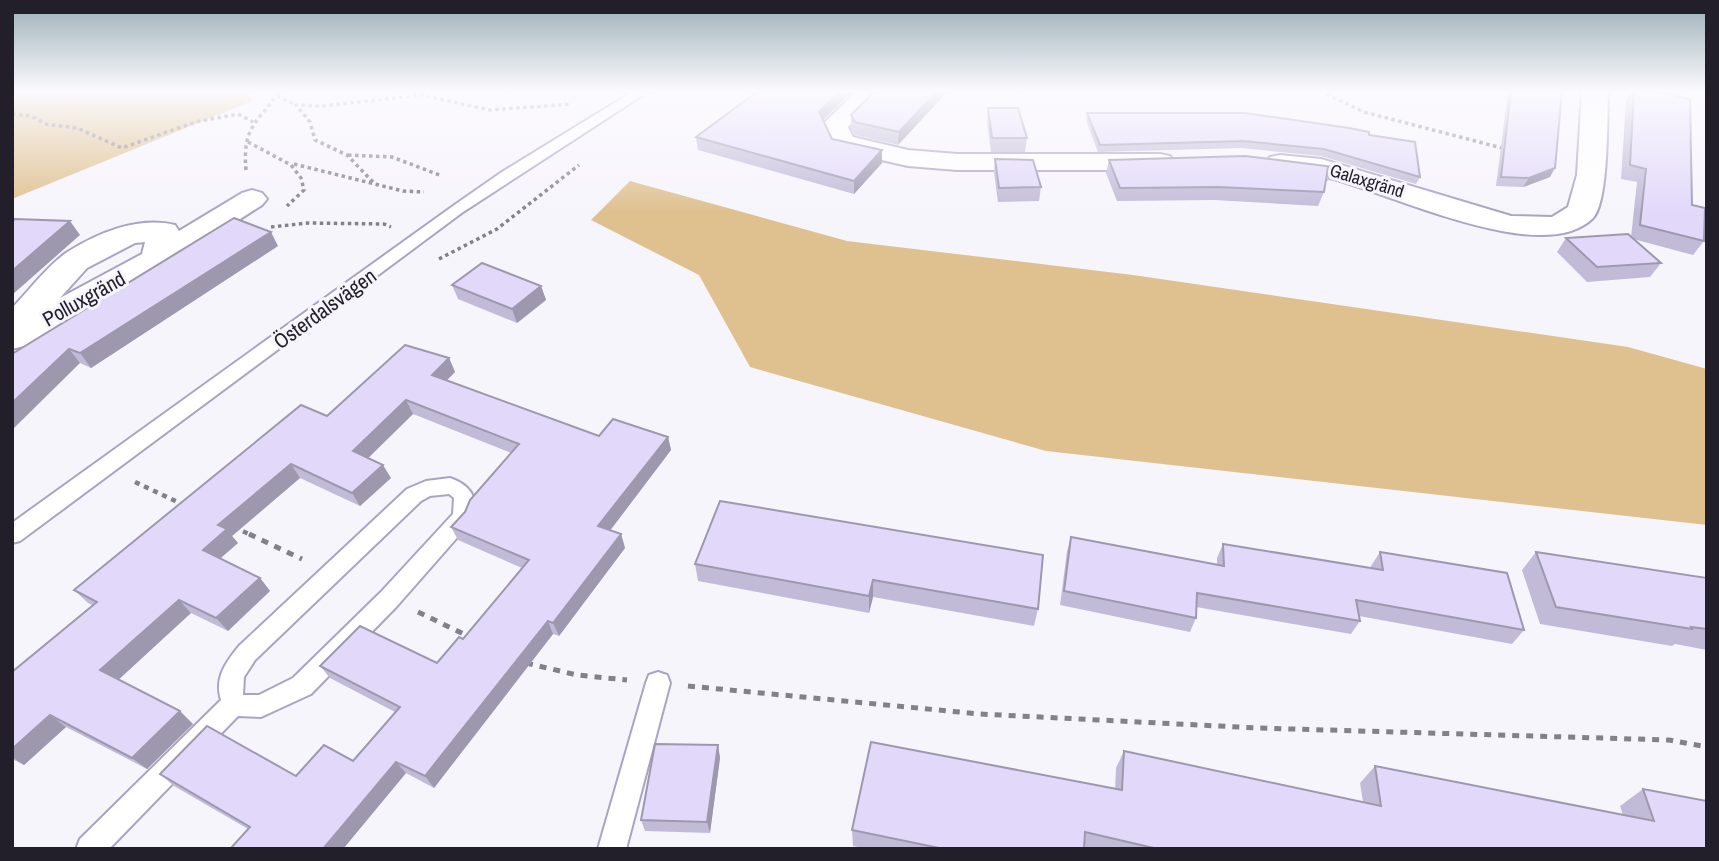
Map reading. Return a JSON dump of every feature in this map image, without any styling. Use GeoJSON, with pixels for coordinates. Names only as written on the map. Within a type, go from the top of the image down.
{"type":"FeatureCollection","features":[{"type":"Feature","properties":{"kind":"street"},"geometry":{"type":"LineString","coordinates":[[837,131],[843,143],[908,158],[957,162],[1190,161]]}},
{"type":"Feature","properties":{"kind":"street","name":"Galaxgränd"},"geometry":{"type":"LineString","coordinates":[[1254,161],[1321,167],[1509,225],[1558,226],[1582,212],[1591,176],[1593,131]]}},
{"type":"Feature","properties":{"kind":"street","name":"Polluxgränd"},"geometry":{"type":"LineString","coordinates":[[12,338],[156,259],[251,199]]}},
{"type":"Feature","properties":{"kind":"street","name":"Polluxgränd"},"geometry":{"type":"LineString","coordinates":[[12,329],[76,261],[129,234],[164,232],[156,259]]}},
{"type":"Feature","properties":{"kind":"lane","name":"Österdalsvägen"},"geometry":{"type":"LineString","coordinates":[[12,535],[507,176],[581,131]]}},
{"type":"Feature","properties":{"kind":"lane"},"geometry":{"type":"LineString","coordinates":[[437,487],[459,488],[466,497],[467,507],[462,518],[389,599],[302,686],[261,706],[243,707],[234,704],[228,691],[229,677],[247,653],[332,572],[414,495],[437,487]]}},
{"type":"Feature","properties":{"kind":"lane"},"geometry":{"type":"LineString","coordinates":[[612,849],[658,683]]}},
{"type":"Feature","properties":{"kind":"lane"},"geometry":{"type":"LineString","coordinates":[[90,849],[234,704]]}},
{"type":"Feature","properties":{"kind":"path"},"geometry":{"type":"LineString","coordinates":[[84,131],[122,148],[169,131]]}},
{"type":"Feature","properties":{"kind":"path"},"geometry":{"type":"LineString","coordinates":[[251,131],[244,156],[251,199]]}},
{"type":"Feature","properties":{"kind":"path"},"geometry":{"type":"LineString","coordinates":[[313,131],[315,140],[347,155],[373,182]]}},
{"type":"Feature","properties":{"kind":"path"},"geometry":{"type":"LineString","coordinates":[[1435,131],[1516,153]]}},
{"type":"Feature","properties":{"kind":"path"},"geometry":{"type":"LineString","coordinates":[[248,142],[260,153],[294,164],[403,191],[425,192]]}},
{"type":"Feature","properties":{"kind":"path"},"geometry":{"type":"LineString","coordinates":[[347,155],[392,157],[442,176]]}},
{"type":"Feature","properties":{"kind":"path"},"geometry":{"type":"LineString","coordinates":[[265,228],[308,223],[384,224],[452,253],[497,229],[585,160]]}},
{"type":"Feature","properties":{"kind":"path"},"geometry":{"type":"LineString","coordinates":[[287,206],[304,190],[303,176],[294,164]]}},
{"type":"Feature","properties":{"kind":"path"},"geometry":{"type":"LineString","coordinates":[[123,477],[197,510]]}},
{"type":"Feature","properties":{"kind":"path"},"geometry":{"type":"LineString","coordinates":[[221,522],[332,572]]}},
{"type":"Feature","properties":{"kind":"path"},"geometry":{"type":"LineString","coordinates":[[389,599],[473,638]]}},
{"type":"Feature","properties":{"kind":"path"},"geometry":{"type":"LineString","coordinates":[[521,660],[533,666],[577,675],[979,714],[1258,728],[1670,740],[1707,747]]}},
{"type":"Feature","properties":{"kind":"shaded area"},"geometry":{"type":"Polygon","coordinates":[[[12,131],[178,131],[12,199],[12,131]]]}},
{"type":"Feature","properties":{"kind":"shaded area"},"geometry":{"type":"Polygon","coordinates":[[[630,181],[847,241],[1133,275],[1628,347],[1707,369],[1707,525],[1046,451],[750,367],[699,275],[591,220],[630,181]]]}},
{"type":"Feature","properties":{"kind":"building"},"geometry":{"type":"Polygon","coordinates":[[[704,131],[828,131],[832,139],[882,150],[854,181],[696,137],[704,131]]]}},
{"type":"Feature","properties":{"kind":"building"},"geometry":{"type":"Polygon","coordinates":[[[991,131],[1025,131],[1027,138],[992,138],[991,131]]]}},
{"type":"Feature","properties":{"kind":"building"},"geometry":{"type":"Polygon","coordinates":[[[1094,131],[1365,131],[1369,132],[1369,135],[1415,142],[1420,177],[1324,149],[1243,141],[1100,145],[1094,131]]]}},
{"type":"Feature","properties":{"kind":"building"},"geometry":{"type":"Polygon","coordinates":[[[1506,131],[1558,131],[1555,168],[1529,178],[1501,177],[1506,131]]]}},
{"type":"Feature","properties":{"kind":"building"},"geometry":{"type":"Polygon","coordinates":[[[1632,131],[1691,131],[1692,205],[1705,208],[1704,241],[1640,225],[1646,169],[1630,165],[1632,131]]]}},
{"type":"Feature","properties":{"kind":"building"},"geometry":{"type":"Polygon","coordinates":[[[1245,156],[1334,167],[1328,167],[1324,192],[1219,187],[1120,188],[1109,160],[1245,156]]]}},
{"type":"Feature","properties":{"kind":"building"},"geometry":{"type":"Polygon","coordinates":[[[995,159],[1033,160],[1041,187],[999,188],[995,159]]]}},
{"type":"Feature","properties":{"kind":"building"},"geometry":{"type":"Polygon","coordinates":[[[234,218],[271,232],[80,353],[69,349],[12,403],[12,354],[234,218]]]}},
{"type":"Feature","properties":{"kind":"building"},"geometry":{"type":"Polygon","coordinates":[[[12,221],[70,221],[12,271],[12,221]]]}},
{"type":"Feature","properties":{"kind":"building"},"geometry":{"type":"Polygon","coordinates":[[[1628,234],[1661,263],[1597,267],[1566,238],[1628,234]]]}},
{"type":"Feature","properties":{"kind":"building"},"geometry":{"type":"Polygon","coordinates":[[[482,263],[541,286],[512,309],[452,285],[482,263]]]}},
{"type":"Feature","properties":{"kind":"building"},"geometry":{"type":"Polygon","coordinates":[[[405,345],[449,358],[432,375],[599,436],[613,419],[668,437],[598,526],[621,534],[553,623],[548,621],[425,776],[396,762],[323,849],[230,849],[250,827],[160,774],[207,726],[296,776],[324,745],[353,761],[400,707],[320,666],[360,626],[437,663],[459,637],[463,639],[529,560],[451,527],[465,512],[470,500],[519,444],[406,400],[353,451],[383,465],[352,493],[291,464],[218,525],[227,529],[203,550],[260,578],[216,618],[179,600],[100,670],[180,711],[132,758],[50,715],[12,749],[12,672],[97,602],[74,590],[301,405],[327,416],[405,345]]]}},
{"type":"Feature","properties":{"kind":"building"},"geometry":{"type":"Polygon","coordinates":[[[720,501],[1043,555],[1038,609],[873,580],[869,596],[695,564],[720,501]]]}},
{"type":"Feature","properties":{"kind":"building"},"geometry":{"type":"Polygon","coordinates":[[[1071,537],[1224,566],[1223,544],[1383,570],[1380,552],[1507,573],[1524,630],[1356,600],[1360,621],[1197,593],[1196,618],[1064,591],[1071,537]]]}},
{"type":"Feature","properties":{"kind":"building"},"geometry":{"type":"Polygon","coordinates":[[[1536,552],[1707,578],[1707,629],[1691,627],[1692,629],[1556,607],[1536,552]]]}},
{"type":"Feature","properties":{"kind":"building"},"geometry":{"type":"Polygon","coordinates":[[[871,742],[1122,790],[1124,751],[1381,806],[1375,766],[1654,821],[1643,789],[1707,801],[1707,849],[1158,849],[1085,832],[1084,849],[944,849],[852,830],[871,742]]]}},
{"type":"Feature","properties":{"kind":"building"},"geometry":{"type":"Polygon","coordinates":[[[655,744],[718,745],[707,822],[641,820],[655,744]]]}}]}
